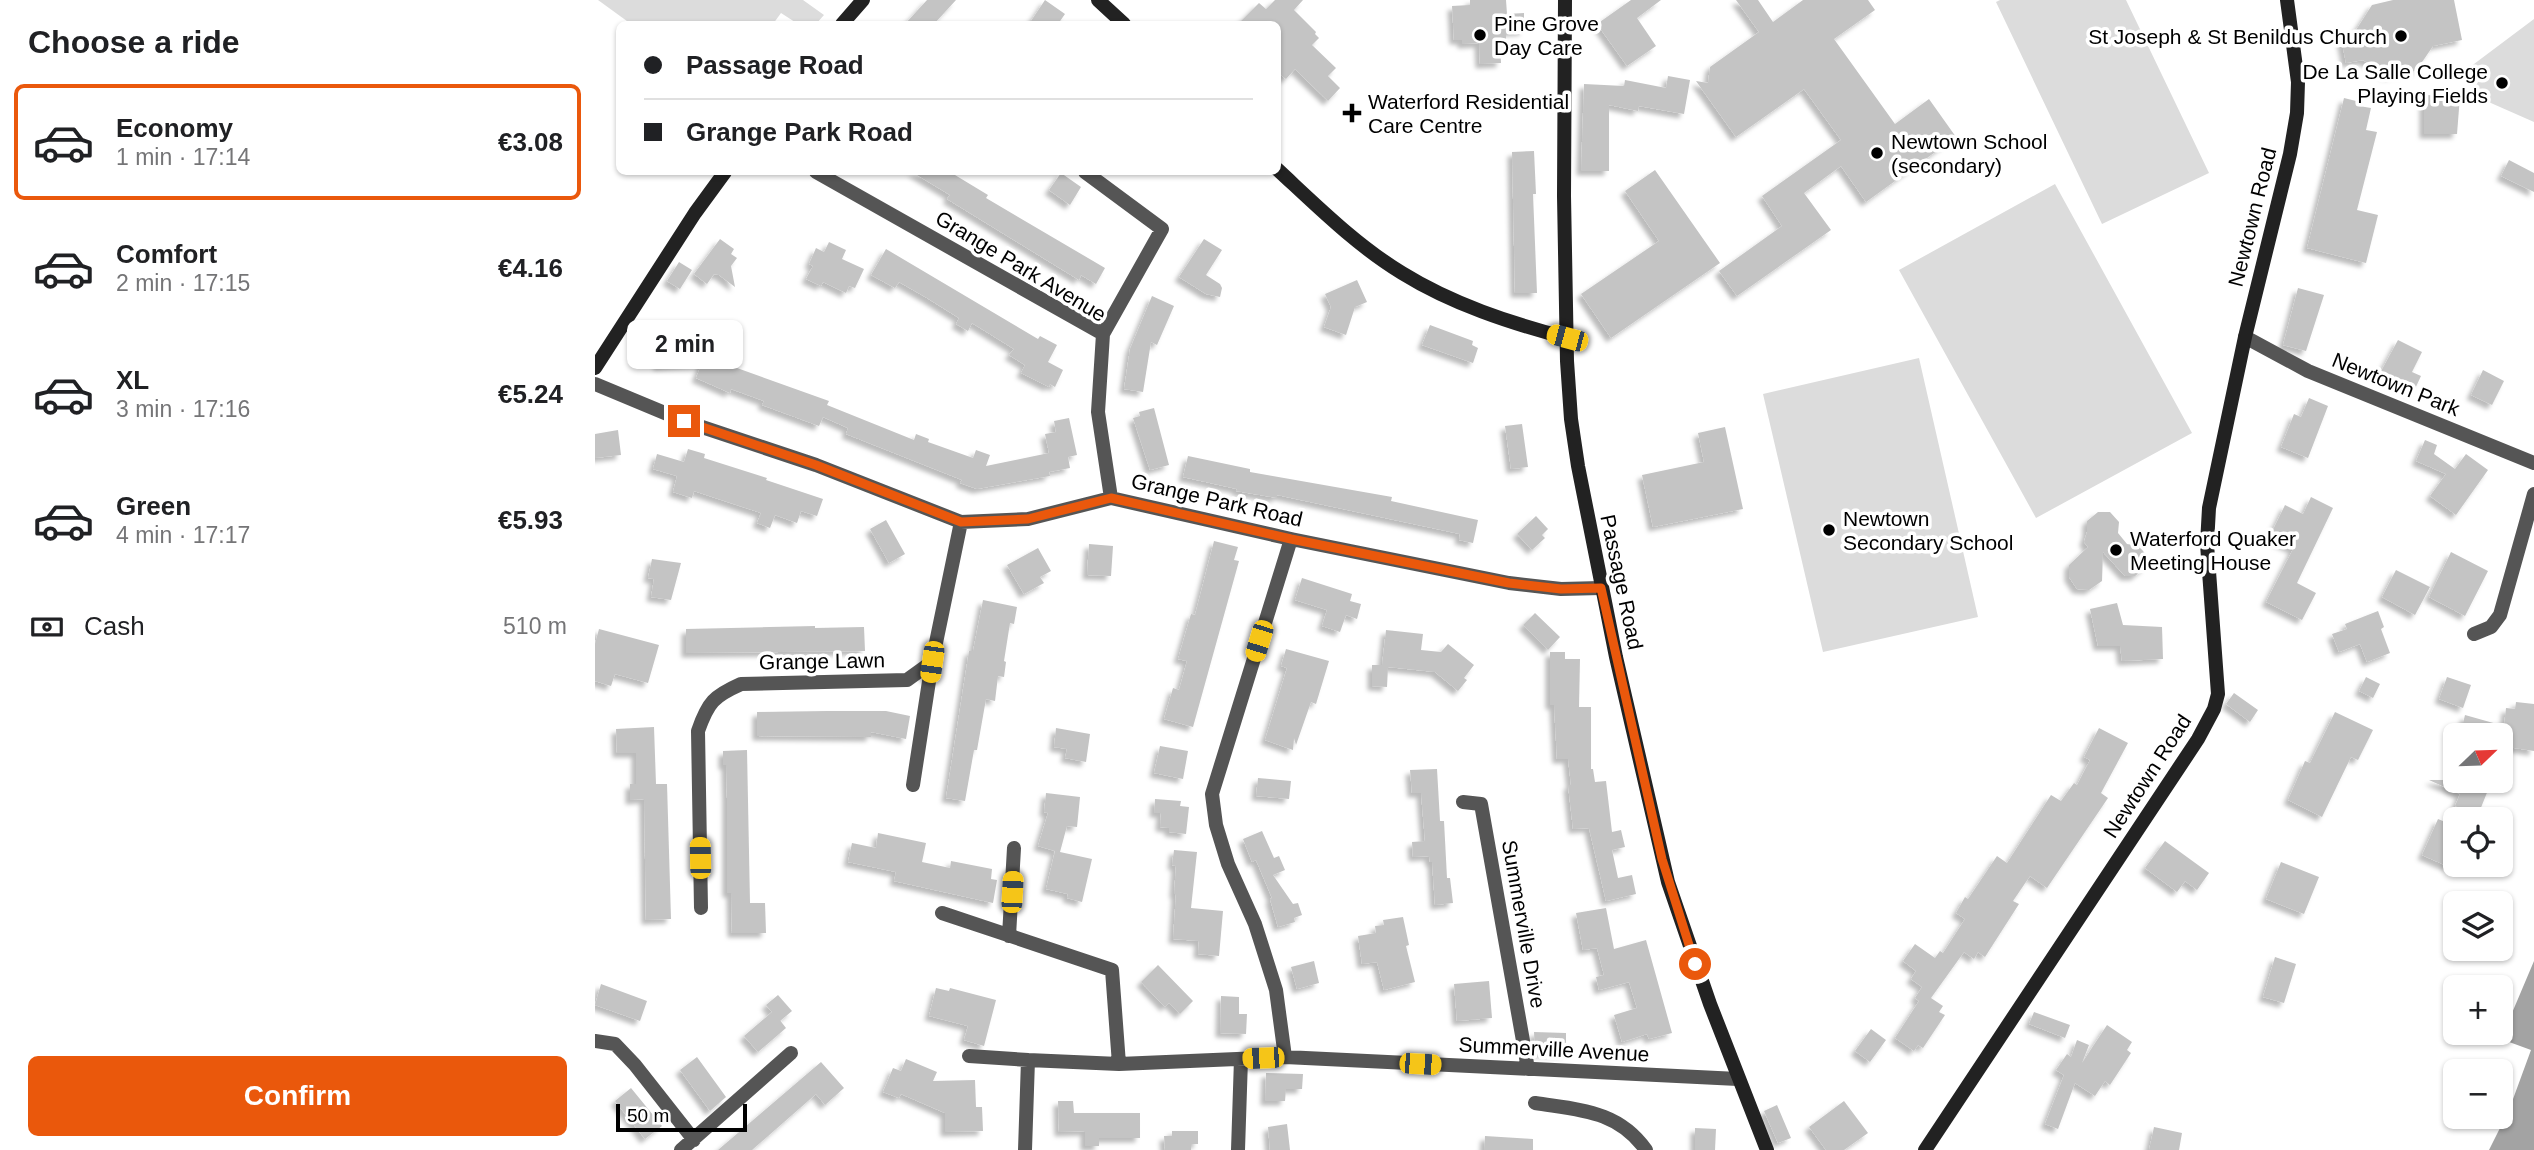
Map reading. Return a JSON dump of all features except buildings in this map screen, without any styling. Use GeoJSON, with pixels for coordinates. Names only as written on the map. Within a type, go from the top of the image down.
{"type":"FeatureCollection","features":[{"type":"Feature","properties":{"kind":"main road"},"geometry":{"type":"LineString","coordinates":[[845,21],[863,0]]}},
{"type":"Feature","properties":{"kind":"main road"},"geometry":{"type":"LineString","coordinates":[[1098,0],[1121,21]]}},
{"type":"Feature","properties":{"kind":"main road","name":"Passage Road"},"geometry":{"type":"LineString","coordinates":[[1565,0],[1564,196],[1571,419],[1601,588],[1668,883],[1738,1079],[1767,1150]]}},
{"type":"Feature","properties":{"kind":"main road","name":"Newtown Road"},"geometry":{"type":"LineString","coordinates":[[1925,1150],[2198,739],[2214,709],[2218,694],[2218,671],[2207,521],[2245,337],[2290,154],[2297,113],[2298,82],[2287,0]]}},
{"type":"Feature","properties":{"kind":"main road"},"geometry":{"type":"LineString","coordinates":[[1281,173],[1336,223],[1403,273],[1443,294],[1498,317],[1567,338]]}},
{"type":"Feature","properties":{"kind":"main road"},"geometry":{"type":"LineString","coordinates":[[595,368],[678,237],[723,175]]}},
{"type":"Feature","properties":{"kind":"street","name":"Grange Park Avenue"},"geometry":{"type":"LineString","coordinates":[[821,175],[1103,334],[1098,412],[1111,498]]}},
{"type":"Feature","properties":{"kind":"street"},"geometry":{"type":"LineString","coordinates":[[1089,175],[1162,229],[1103,334]]}},
{"type":"Feature","properties":{"kind":"street","name":"Newtown Park"},"geometry":{"type":"LineString","coordinates":[[2245,337],[2308,372],[2534,463]]}},
{"type":"Feature","properties":{"kind":"street","name":"Grange Park Road"},"geometry":{"type":"LineString","coordinates":[[595,384],[684,421],[816,465],[961,522],[1028,519],[1111,498],[1291,539],[1539,587],[1601,588]]}},
{"type":"Feature","properties":{"kind":"street"},"geometry":{"type":"LineString","coordinates":[[2474,634],[2491,627],[2500,615],[2534,494]]}},
{"type":"Feature","properties":{"kind":"street"},"geometry":{"type":"LineString","coordinates":[[913,785],[932,662],[961,522]]}},
{"type":"Feature","properties":{"kind":"street"},"geometry":{"type":"LineString","coordinates":[[1285,1058],[1276,990],[1255,924],[1229,864],[1216,825],[1212,794],[1291,539]]}},
{"type":"Feature","properties":{"kind":"street","name":"Grange Lawn"},"geometry":{"type":"LineString","coordinates":[[701,908],[698,731],[706,708],[719,694],[741,684],[907,680],[932,662]]}},
{"type":"Feature","properties":{"kind":"street","name":"Summerville Drive"},"geometry":{"type":"LineString","coordinates":[[1463,802],[1481,804],[1528,1069]]}},
{"type":"Feature","properties":{"kind":"street"},"geometry":{"type":"LineString","coordinates":[[1009,936],[1014,848]]}},
{"type":"Feature","properties":{"kind":"street"},"geometry":{"type":"LineString","coordinates":[[942,913],[1112,970],[1119,1064]]}},
{"type":"Feature","properties":{"kind":"street"},"geometry":{"type":"LineString","coordinates":[[595,1041],[615,1044],[694,1140]]}},
{"type":"Feature","properties":{"kind":"street"},"geometry":{"type":"LineString","coordinates":[[681,1150],[792,1053]]}},
{"type":"Feature","properties":{"kind":"street","name":"Summerville Avenue"},"geometry":{"type":"LineString","coordinates":[[969,1056],[1119,1064],[1285,1058],[1738,1079]]}},
{"type":"Feature","properties":{"kind":"street"},"geometry":{"type":"LineString","coordinates":[[1238,1150],[1241,1059]]}},
{"type":"Feature","properties":{"kind":"street"},"geometry":{"type":"LineString","coordinates":[[1025,1150],[1028,1060]]}},
{"type":"Feature","properties":{"kind":"street"},"geometry":{"type":"LineString","coordinates":[[1535,1103],[1596,1113],[1619,1122],[1637,1137],[1646,1150]]}},
{"type":"Feature","properties":{"kind":"shaded area"},"geometry":{"type":"Polygon","coordinates":[[[598,0],[803,0],[824,15],[819,21],[793,21],[781,13],[775,21],[627,21],[598,0]]]}},
{"type":"Feature","properties":{"kind":"shaded area"},"geometry":{"type":"Polygon","coordinates":[[[2126,0],[2209,173],[2102,224],[1996,2],[2126,0]]]}},
{"type":"Feature","properties":{"kind":"shaded area","name":"De La Salle College Playing Fields"},"geometry":{"type":"Polygon","coordinates":[[[2534,19],[2534,122],[2475,96],[2466,70],[2534,19]]]}},
{"type":"Feature","properties":{"kind":"shaded area"},"geometry":{"type":"Polygon","coordinates":[[[2055,184],[2192,433],[2036,518],[1899,270],[2055,184]]]}},
{"type":"Feature","properties":{"kind":"shaded area"},"geometry":{"type":"Polygon","coordinates":[[[1919,358],[1978,617],[1823,652],[1763,394],[1919,358]]]}},
{"type":"Feature","properties":{"kind":"shaded area"},"geometry":{"type":"Polygon","coordinates":[[[2534,961],[2534,1150],[2489,1150],[2500,1129],[2513,1129],[2513,1099],[2531,1050],[2513,1043],[2513,1011],[2534,961]]]}},
{"type":"Feature","properties":{"kind":"place","name":"Pine Grove Day Care"},"geometry":{"type":"Point","coordinates":[1480,35]}},
{"type":"Feature","properties":{"kind":"place","name":"St Joseph & St Benildus Church"},"geometry":{"type":"Point","coordinates":[2401,36]}},
{"type":"Feature","properties":{"kind":"place","name":"De La Salle College Playing Fields"},"geometry":{"type":"Point","coordinates":[2502,83]}},
{"type":"Feature","properties":{"kind":"place","name":"Waterford Residential Care Centre"},"geometry":{"type":"Point","coordinates":[1352,113]}},
{"type":"Feature","properties":{"kind":"place","name":"Newtown School (secondary)"},"geometry":{"type":"Point","coordinates":[1877,153]}},
{"type":"Feature","properties":{"kind":"place","name":"Newtown Secondary School"},"geometry":{"type":"Point","coordinates":[1829,530]}},
{"type":"Feature","properties":{"kind":"place","name":"Waterford Quaker Meeting House"},"geometry":{"type":"Point","coordinates":[2116,550]}},
{"type":"Feature","properties":{"kind":"route"},"geometry":{"type":"LineString","coordinates":[[684,421],[816,465],[961,522],[1028,519],[1111,498],[1291,539],[1509,583],[1561,589],[1601,588],[1662,859],[1695,964]]}}]}
